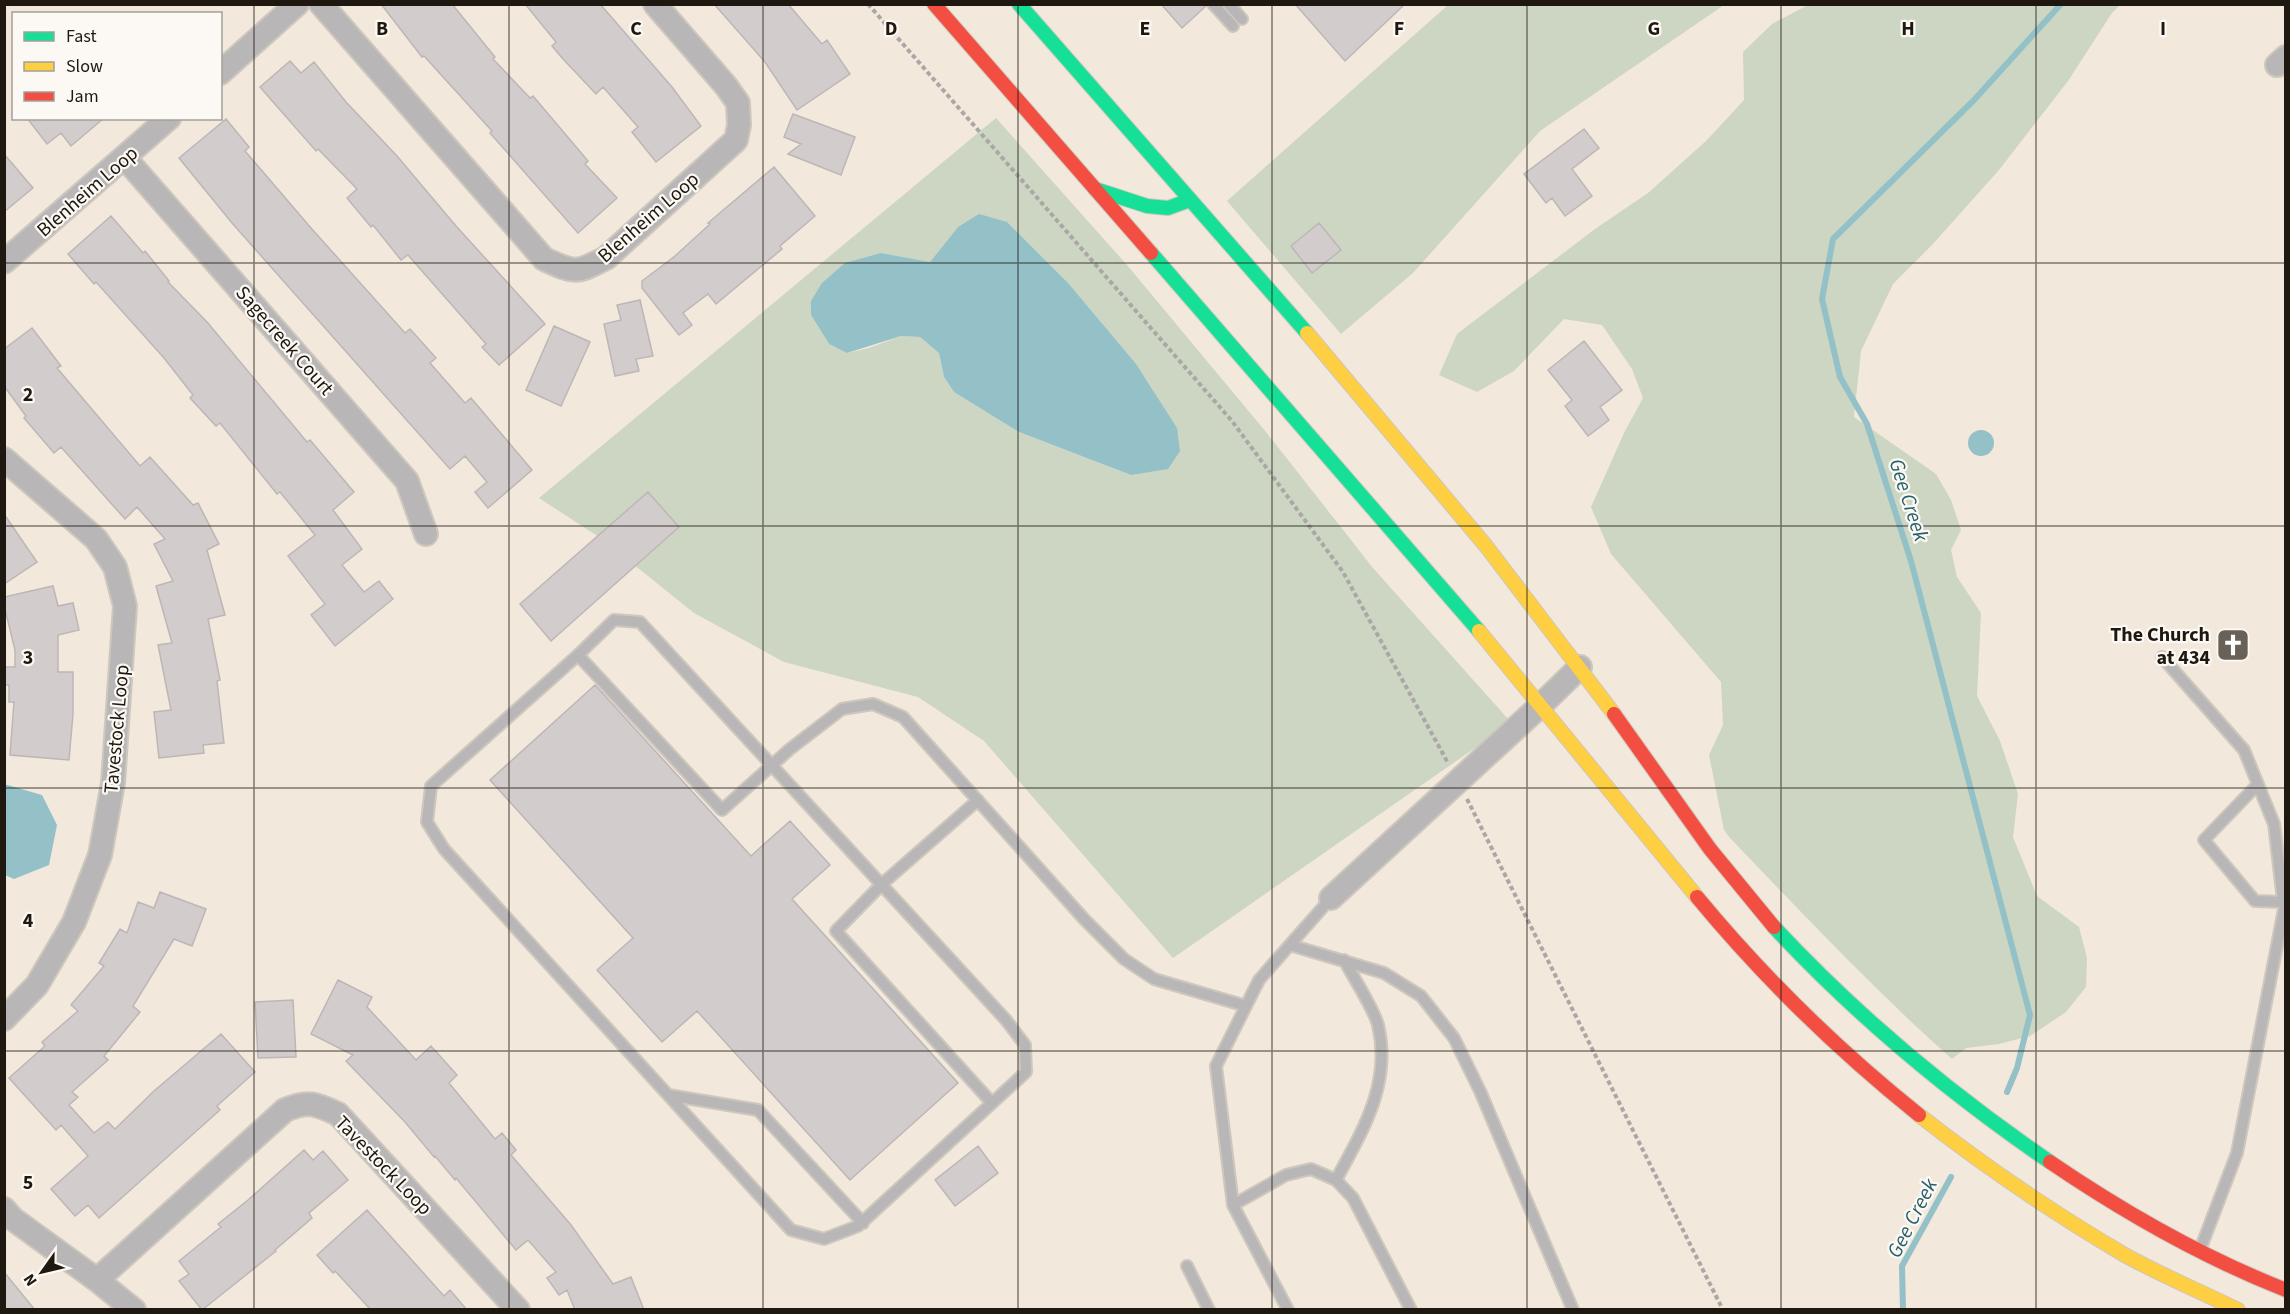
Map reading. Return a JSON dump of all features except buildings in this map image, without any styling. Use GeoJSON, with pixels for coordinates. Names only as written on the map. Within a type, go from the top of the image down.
{"type":"FeatureCollection","features":[{"type":"Feature","properties":{"kind":"main road"},"geometry":{"type":"LineString","coordinates":[[934,4],[1320,446],[1541,705],[1736,944],[1804,1015],[1908,1108],[2032,1198],[2127,1256],[2286,1290]]}},
{"type":"Feature","properties":{"kind":"main road"},"geometry":{"type":"LineString","coordinates":[[1022,6],[1419,463],[1580,667],[1737,884],[1801,957],[1843,999],[1924,1071],[2013,1137],[2101,1196],[2194,1269],[2238,1310]]}},
{"type":"Feature","properties":{"kind":"main road"},"geometry":{"type":"LineString","coordinates":[[1095,189],[1148,206],[1168,207],[1190,200]]}},
{"type":"Feature","properties":{"kind":"main road"},"geometry":{"type":"LineString","coordinates":[[2184,1301],[2194,1269]]}},
{"type":"Feature","properties":{"kind":"street"},"geometry":{"type":"LineString","coordinates":[[222,71],[297,4]]}},
{"type":"Feature","properties":{"kind":"street","name":"Blenheim Loop"},"geometry":{"type":"LineString","coordinates":[[321,4],[544,259],[572,271],[589,267],[606,258],[736,140],[740,125],[738,103],[655,4]]}},
{"type":"Feature","properties":{"kind":"street","name":"Blenheim Loop"},"geometry":{"type":"LineString","coordinates":[[4,262],[167,120]]}},
{"type":"Feature","properties":{"kind":"street","name":"Sagecreek Court"},"geometry":{"type":"LineString","coordinates":[[125,158],[407,481],[426,534]]}},
{"type":"Feature","properties":{"kind":"street","name":"Tavestock Loop"},"geometry":{"type":"LineString","coordinates":[[4,459],[96,539],[116,567],[125,606],[113,783],[100,855],[74,922],[37,985],[4,1019]]}},
{"type":"Feature","properties":{"kind":"street"},"geometry":{"type":"LineString","coordinates":[[1331,898],[1580,667]]}},
{"type":"Feature","properties":{"kind":"street","name":"Tavestock Loop"},"geometry":{"type":"LineString","coordinates":[[97,1280],[285,1110],[300,1104],[316,1104],[338,1114],[518,1310]]}},
{"type":"Feature","properties":{"kind":"street"},"geometry":{"type":"LineString","coordinates":[[4,1209],[13,1219],[134,1310]]}},
{"type":"Feature","properties":{"kind":"lane"},"geometry":{"type":"LineString","coordinates":[[1213,4],[1233,26]]}},
{"type":"Feature","properties":{"kind":"lane"},"geometry":{"type":"LineString","coordinates":[[1229,4],[1242,19]]}},
{"type":"Feature","properties":{"kind":"lane"},"geometry":{"type":"LineString","coordinates":[[614,620],[640,622],[773,764],[1006,1020],[1025,1045],[1026,1071],[863,1222],[824,1239],[791,1230],[444,849],[427,822],[431,786],[614,620]]}},
{"type":"Feature","properties":{"kind":"lane"},"geometry":{"type":"LineString","coordinates":[[578,655],[722,810],[773,764],[842,709],[873,704],[903,717],[1084,919],[1124,959],[1154,978],[1246,1006]]}},
{"type":"Feature","properties":{"kind":"lane"},"geometry":{"type":"LineString","coordinates":[[2162,657],[2244,750],[2274,824],[2284,909],[2237,1153],[2194,1269]]}},
{"type":"Feature","properties":{"kind":"lane"},"geometry":{"type":"LineString","coordinates":[[2258,784],[2204,840],[2255,902],[2283,902]]}},
{"type":"Feature","properties":{"kind":"lane"},"geometry":{"type":"LineString","coordinates":[[978,800],[882,884],[836,931],[992,1103]]}},
{"type":"Feature","properties":{"kind":"lane"},"geometry":{"type":"LineString","coordinates":[[1288,1310],[1233,1205],[1216,1066],[1259,980],[1331,898]]}},
{"type":"Feature","properties":{"kind":"lane"},"geometry":{"type":"LineString","coordinates":[[1290,945],[1384,973],[1421,996],[1454,1038],[1480,1091],[1573,1310]]}},
{"type":"Feature","properties":{"kind":"lane"},"geometry":{"type":"LineString","coordinates":[[1336,1180],[1369,1118],[1382,1072],[1378,1023],[1344,960]]}},
{"type":"Feature","properties":{"kind":"lane"},"geometry":{"type":"LineString","coordinates":[[668,1095],[758,1110],[863,1222]]}},
{"type":"Feature","properties":{"kind":"lane"},"geometry":{"type":"LineString","coordinates":[[1233,1205],[1286,1175],[1311,1169],[1336,1180],[1353,1198],[1411,1310]]}},
{"type":"Feature","properties":{"kind":"lane"},"geometry":{"type":"LineString","coordinates":[[1187,1266],[1209,1310]]}},
{"type":"Feature","properties":{"kind":"path"},"geometry":{"type":"LineString","coordinates":[[868,4],[1232,421],[1343,572],[1448,763]]}},
{"type":"Feature","properties":{"kind":"path"},"geometry":{"type":"LineString","coordinates":[[1467,799],[1723,1310]]}},
{"type":"Feature","properties":{"kind":"green space"},"geometry":{"type":"Polygon","coordinates":[[[1448,5],[1724,5],[1540,131],[1413,273],[1341,334],[1227,201],[1448,5]]]}},
{"type":"Feature","properties":{"kind":"green space"},"geometry":{"type":"Polygon","coordinates":[[[1808,5],[2120,5],[2112,13],[2068,81],[1999,170],[1932,245],[1893,284],[1861,351],[1854,417],[1936,474],[1951,500],[1961,530],[1951,550],[1957,577],[1981,613],[1977,696],[2000,741],[2018,794],[2013,837],[2037,896],[2079,927],[2087,958],[2086,987],[2066,1012],[2030,1036],[1999,1044],[1966,1048],[1952,1059],[1839,951],[1724,830],[1709,755],[1723,725],[1721,682],[1611,554],[1591,507],[1624,433],[1643,398],[1632,369],[1602,325],[1564,319],[1514,371],[1477,392],[1439,375],[1457,334],[1595,229],[1648,193],[1706,141],[1744,100],[1743,52],[1772,24],[1808,5]]]}},
{"type":"Feature","properties":{"kind":"green space"},"geometry":{"type":"Polygon","coordinates":[[[996,118],[1127,265],[1266,432],[1373,568],[1509,720],[1485,741],[1173,958],[984,741],[918,697],[784,662],[694,613],[602,539],[539,498],[996,118]],[[958,227],[930,262],[881,253],[811,315],[829,344],[847,353],[869,348],[901,336],[920,337],[939,353],[944,377],[954,392],[1019,432],[1131,475],[958,227]]]}},
{"type":"Feature","properties":{"kind":"water"},"geometry":{"type":"Polygon","coordinates":[[[979,214],[1007,222],[1068,283],[1136,364],[1177,428],[1180,451],[1168,469],[1131,475],[1019,432],[954,392],[944,377],[939,353],[920,337],[901,336],[847,353],[829,344],[811,315],[811,301],[822,283],[845,263],[881,253],[930,262],[958,227],[979,214]]]}},
{"type":"Feature","properties":{"kind":"water"},"geometry":{"type":"Polygon","coordinates":[[[1981,430],[1990,434],[1994,443],[1990,452],[1981,456],[1972,452],[1968,443],[1972,434],[1981,430]]]}},
{"type":"Feature","properties":{"kind":"water"},"geometry":{"type":"Polygon","coordinates":[[[4,784],[42,795],[57,825],[49,865],[14,879],[5,875],[4,784]]]}},
{"type":"Feature","properties":{"kind":"waterway","name":"Gee Creek"},"geometry":{"type":"LineString","coordinates":[[2007,1092],[2017,1068],[2030,1015],[1911,561],[1867,424],[1840,377],[1822,299],[1833,239],[1974,100],[2061,4]]}},
{"type":"Feature","properties":{"kind":"waterway","name":"Gee Creek"},"geometry":{"type":"LineString","coordinates":[[1903,1310],[1902,1266],[1951,1177]]}},
{"type":"Feature","properties":{"kind":"traffic: fast"},"geometry":{"type":"LineString","coordinates":[[1019,4],[1307,333]]}},
{"type":"Feature","properties":{"kind":"traffic: fast"},"geometry":{"type":"LineString","coordinates":[[1095,189],[1147,206],[1168,208],[1190,200]]}},
{"type":"Feature","properties":{"kind":"traffic: fast"},"geometry":{"type":"LineString","coordinates":[[1151,253],[1479,631]]}},
{"type":"Feature","properties":{"kind":"traffic: fast"},"geometry":{"type":"LineString","coordinates":[[1774,927],[1838,992],[1905,1052],[1976,1109],[2050,1162]]}},
{"type":"Feature","properties":{"kind":"traffic: slow"},"geometry":{"type":"LineString","coordinates":[[1307,333],[1486,546],[1614,714]]}},
{"type":"Feature","properties":{"kind":"traffic: slow"},"geometry":{"type":"LineString","coordinates":[[1479,631],[1697,897]]}},
{"type":"Feature","properties":{"kind":"traffic: slow"},"geometry":{"type":"LineString","coordinates":[[1919,1115],[2044,1205],[2123,1254],[2238,1310]]}},
{"type":"Feature","properties":{"kind":"traffic: jam"},"geometry":{"type":"LineString","coordinates":[[934,4],[1151,253]]}},
{"type":"Feature","properties":{"kind":"traffic: jam"},"geometry":{"type":"LineString","coordinates":[[1614,714],[1710,849],[1774,927]]}},
{"type":"Feature","properties":{"kind":"traffic: jam"},"geometry":{"type":"LineString","coordinates":[[1697,897],[1722,927],[1803,1012],[1919,1115]]}},
{"type":"Feature","properties":{"kind":"traffic: jam"},"geometry":{"type":"LineString","coordinates":[[2050,1162],[2165,1233],[2224,1263],[2286,1290]]}},
{"type":"Feature","properties":{"kind":"place","name":"The Church at 434"},"geometry":{"type":"Point","coordinates":[2233,645]}}]}
